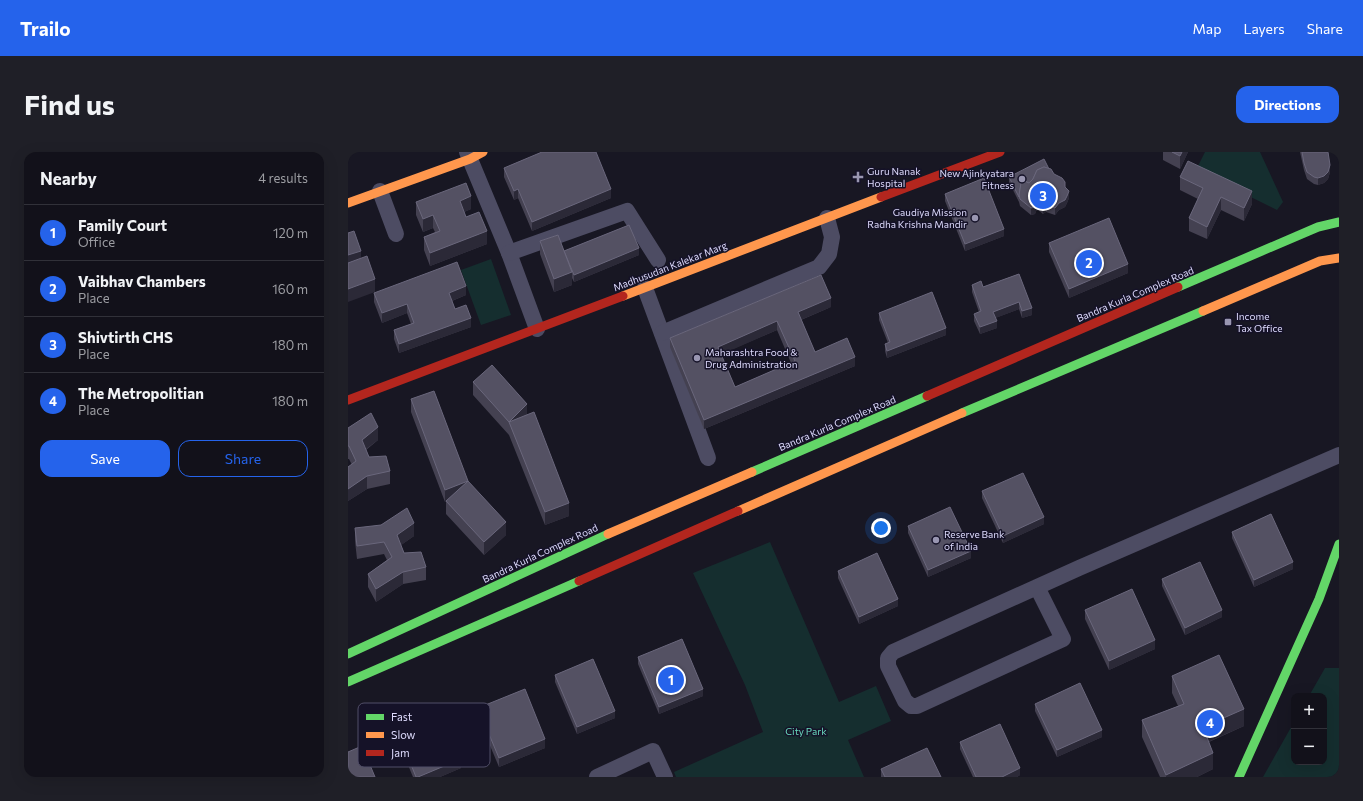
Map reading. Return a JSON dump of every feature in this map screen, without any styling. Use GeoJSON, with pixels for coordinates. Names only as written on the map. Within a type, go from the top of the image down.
{"type":"FeatureCollection","features":[{"type":"Feature","properties":{"kind":"main road","name":"Madhusudan Kalekar Marg"},"geometry":{"type":"LineString","coordinates":[[348,400],[1000,152]]}},
{"type":"Feature","properties":{"kind":"main road"},"geometry":{"type":"LineString","coordinates":[[348,203],[474,154]]}},
{"type":"Feature","properties":{"kind":"main road","name":"Bandra Kurla Complex Road"},"geometry":{"type":"LineString","coordinates":[[348,654],[579,546],[1284,241],[1318,227],[1339,222]]}},
{"type":"Feature","properties":{"kind":"main road"},"geometry":{"type":"LineString","coordinates":[[348,682],[956,415],[1320,261],[1339,258]]}},
{"type":"Feature","properties":{"kind":"main road"},"geometry":{"type":"LineString","coordinates":[[1239,777],[1319,599],[1339,544]]}},
{"type":"Feature","properties":{"kind":"street"},"geometry":{"type":"LineString","coordinates":[[474,154],[537,329]]}},
{"type":"Feature","properties":{"kind":"street"},"geometry":{"type":"LineString","coordinates":[[380,191],[396,234]]}},
{"type":"Feature","properties":{"kind":"street"},"geometry":{"type":"LineString","coordinates":[[509,253],[627,211],[658,260]]}},
{"type":"Feature","properties":{"kind":"street"},"geometry":{"type":"LineString","coordinates":[[662,333],[819,267],[829,254],[832,237],[827,218]]}},
{"type":"Feature","properties":{"kind":"street"},"geometry":{"type":"LineString","coordinates":[[645,288],[708,458]]}},
{"type":"Feature","properties":{"kind":"street"},"geometry":{"type":"LineString","coordinates":[[1037,587],[1063,639],[917,706],[911,706],[906,702],[888,666],[888,658],[893,652],[1037,587],[1339,455]]}},
{"type":"Feature","properties":{"kind":"street"},"geometry":{"type":"LineString","coordinates":[[597,777],[653,751],[665,777]]}},
{"type":"Feature","properties":{"kind":"green space"},"geometry":{"type":"Polygon","coordinates":[[[1205,152],[1260,152],[1283,202],[1277,210],[1196,170],[1205,152]]]}},
{"type":"Feature","properties":{"kind":"green space"},"geometry":{"type":"Polygon","coordinates":[[[491,259],[511,315],[481,325],[461,270],[491,259]]]}},
{"type":"Feature","properties":{"kind":"green space","name":"City Park"},"geometry":{"type":"Polygon","coordinates":[[[770,542],[839,702],[876,686],[891,721],[848,740],[864,777],[676,777],[674,772],[763,732],[745,685],[693,573],[770,542]]]}},
{"type":"Feature","properties":{"kind":"green space"},"geometry":{"type":"Polygon","coordinates":[[[1325,668],[1339,668],[1339,777],[1263,777],[1291,727],[1291,765],[1327,765],[1327,693],[1311,693],[1325,668]]]}},
{"type":"Feature","properties":{"kind":"building"},"geometry":{"type":"Polygon","coordinates":[[[542,152],[596,152],[611,189],[532,222],[518,189],[514,191],[504,168],[542,152]]]}},
{"type":"Feature","properties":{"kind":"building"},"geometry":{"type":"Polygon","coordinates":[[[1172,152],[1182,152],[1180,156],[1172,152]]]}},
{"type":"Feature","properties":{"kind":"building"},"geometry":{"type":"Polygon","coordinates":[[[1302,152],[1328,152],[1330,165],[1328,172],[1324,176],[1318,178],[1307,172],[1302,152]]]}},
{"type":"Feature","properties":{"kind":"building"},"geometry":{"type":"Polygon","coordinates":[[[1044,159],[1049,169],[1044,167],[1037,170],[1033,179],[1029,183],[1024,181],[1021,183],[1019,197],[1009,177],[1044,159]]]}},
{"type":"Feature","properties":{"kind":"building"},"geometry":{"type":"Polygon","coordinates":[[[1188,161],[1252,191],[1244,208],[1221,197],[1207,227],[1189,218],[1203,188],[1180,177],[1188,161]]]}},
{"type":"Feature","properties":{"kind":"building"},"geometry":{"type":"Polygon","coordinates":[[[1044,167],[1051,169],[1054,174],[1062,178],[1065,182],[1065,187],[1069,191],[1065,200],[1059,203],[1055,208],[1046,205],[1043,207],[1038,203],[1035,207],[1031,208],[1020,199],[1019,195],[1021,183],[1024,181],[1029,183],[1033,179],[1037,170],[1044,167]]]}},
{"type":"Feature","properties":{"kind":"building","name":"Gaudiya Mission Radha Krishna Mandir"},"geometry":{"type":"Polygon","coordinates":[[[984,178],[1004,229],[965,244],[945,194],[984,178]]]}},
{"type":"Feature","properties":{"kind":"building"},"geometry":{"type":"Polygon","coordinates":[[[466,183],[471,196],[460,201],[466,217],[479,212],[487,231],[430,253],[424,237],[440,231],[433,215],[423,219],[416,202],[466,183]]]}},
{"type":"Feature","properties":{"kind":"building"},"geometry":{"type":"Polygon","coordinates":[[[1109,218],[1128,264],[1069,289],[1049,243],[1109,218]]]}},
{"type":"Feature","properties":{"kind":"building"},"geometry":{"type":"Polygon","coordinates":[[[629,225],[639,248],[574,275],[564,251],[629,225]]]}},
{"type":"Feature","properties":{"kind":"building"},"geometry":{"type":"Polygon","coordinates":[[[354,231],[361,251],[348,255],[348,233],[354,231]]]}},
{"type":"Feature","properties":{"kind":"building"},"geometry":{"type":"Polygon","coordinates":[[[558,235],[572,272],[554,279],[540,241],[558,235]]]}},
{"type":"Feature","properties":{"kind":"building"},"geometry":{"type":"Polygon","coordinates":[[[367,256],[375,279],[348,289],[348,263],[367,256]]]}},
{"type":"Feature","properties":{"kind":"building"},"geometry":{"type":"Polygon","coordinates":[[[457,262],[466,286],[449,293],[455,309],[466,305],[471,318],[399,344],[394,330],[414,323],[407,304],[382,313],[374,293],[457,262]]]}},
{"type":"Feature","properties":{"kind":"building"},"geometry":{"type":"Polygon","coordinates":[[[1019,274],[1032,308],[1022,311],[1019,302],[993,312],[997,321],[980,327],[974,314],[981,311],[972,285],[981,281],[983,287],[1019,274]]]}},
{"type":"Feature","properties":{"kind":"building","name":"Maharashtra Food & Drug Administration"},"geometry":{"type":"Polygon","coordinates":[[[821,275],[831,298],[798,312],[815,352],[847,338],[855,357],[704,420],[670,338],[821,275]],[[777,321],[718,347],[735,387],[795,361],[777,321]]]}},
{"type":"Feature","properties":{"kind":"building"},"geometry":{"type":"Polygon","coordinates":[[[932,292],[946,328],[887,351],[885,344],[890,342],[879,313],[932,292]]]}},
{"type":"Feature","properties":{"kind":"building"},"geometry":{"type":"Polygon","coordinates":[[[492,365],[527,404],[509,422],[473,382],[492,365]]]}},
{"type":"Feature","properties":{"kind":"building"},"geometry":{"type":"Polygon","coordinates":[[[434,391],[468,481],[445,490],[411,399],[434,391]]]}},
{"type":"Feature","properties":{"kind":"building"},"geometry":{"type":"Polygon","coordinates":[[[534,412],[569,503],[545,512],[509,422],[534,412]]]}},
{"type":"Feature","properties":{"kind":"building"},"geometry":{"type":"Polygon","coordinates":[[[371,413],[378,427],[362,440],[369,457],[386,456],[390,471],[367,476],[348,489],[348,467],[356,461],[348,446],[348,428],[371,413]]]}},
{"type":"Feature","properties":{"kind":"building"},"geometry":{"type":"Polygon","coordinates":[[[1023,473],[1044,517],[1003,536],[982,491],[1023,473]]]}},
{"type":"Feature","properties":{"kind":"building"},"geometry":{"type":"Polygon","coordinates":[[[468,481],[506,522],[484,542],[446,501],[468,481]]]}},
{"type":"Feature","properties":{"kind":"building"},"geometry":{"type":"Polygon","coordinates":[[[950,507],[971,551],[928,570],[908,526],[950,507]]]}},
{"type":"Feature","properties":{"kind":"building"},"geometry":{"type":"Polygon","coordinates":[[[407,508],[414,523],[397,535],[404,553],[421,552],[426,567],[403,572],[376,589],[368,574],[392,557],[384,542],[357,546],[355,528],[381,525],[407,508]]]}},
{"type":"Feature","properties":{"kind":"building"},"geometry":{"type":"Polygon","coordinates":[[[1271,514],[1293,562],[1254,580],[1232,532],[1271,514]]]}},
{"type":"Feature","properties":{"kind":"building"},"geometry":{"type":"Polygon","coordinates":[[[877,553],[898,599],[859,617],[838,571],[877,553]]]}},
{"type":"Feature","properties":{"kind":"building"},"geometry":{"type":"Polygon","coordinates":[[[1200,562],[1222,610],[1185,628],[1162,579],[1200,562]]]}},
{"type":"Feature","properties":{"kind":"building"},"geometry":{"type":"Polygon","coordinates":[[[1132,589],[1155,640],[1109,661],[1085,610],[1132,589]]]}},
{"type":"Feature","properties":{"kind":"building"},"geometry":{"type":"Polygon","coordinates":[[[682,639],[703,689],[659,707],[638,657],[682,639]]]}},
{"type":"Feature","properties":{"kind":"building"},"geometry":{"type":"Polygon","coordinates":[[[1219,655],[1244,709],[1203,727],[1213,753],[1166,775],[1142,720],[1184,704],[1172,676],[1219,655]]]}},
{"type":"Feature","properties":{"kind":"building"},"geometry":{"type":"Polygon","coordinates":[[[593,659],[615,711],[577,727],[555,675],[593,659]]]}},
{"type":"Feature","properties":{"kind":"building"},"geometry":{"type":"Polygon","coordinates":[[[1080,683],[1102,730],[1057,750],[1035,704],[1080,683]]]}},
{"type":"Feature","properties":{"kind":"building"},"geometry":{"type":"Polygon","coordinates":[[[525,689],[545,739],[499,758],[490,737],[490,703],[525,689]]]}},
{"type":"Feature","properties":{"kind":"building"},"geometry":{"type":"Polygon","coordinates":[[[1000,724],[1020,768],[1002,777],[976,777],[960,742],[1000,724]]]}},
{"type":"Feature","properties":{"kind":"building"},"geometry":{"type":"Polygon","coordinates":[[[358,748],[358,767],[371,767],[375,777],[348,777],[348,752],[358,748]]]}},
{"type":"Feature","properties":{"kind":"building"},"geometry":{"type":"Polygon","coordinates":[[[927,748],[941,777],[885,777],[881,769],[927,748]]]}},
{"type":"Feature","properties":{"kind":"building"},"geometry":{"type":"Polygon","coordinates":[[[412,767],[442,767],[418,777],[416,777],[412,767]]]}},
{"type":"Feature","properties":{"kind":"traffic: fast"},"geometry":{"type":"LineString","coordinates":[[1178,287],[1318,227],[1339,222]]}},
{"type":"Feature","properties":{"kind":"traffic: fast"},"geometry":{"type":"LineString","coordinates":[[962,413],[1203,311]]}},
{"type":"Feature","properties":{"kind":"traffic: fast"},"geometry":{"type":"LineString","coordinates":[[752,472],[927,396]]}},
{"type":"Feature","properties":{"kind":"traffic: fast"},"geometry":{"type":"LineString","coordinates":[[348,654],[608,534]]}},
{"type":"Feature","properties":{"kind":"traffic: fast"},"geometry":{"type":"LineString","coordinates":[[1239,777],[1319,599],[1339,544]]}},
{"type":"Feature","properties":{"kind":"traffic: fast"},"geometry":{"type":"LineString","coordinates":[[348,682],[579,581]]}},
{"type":"Feature","properties":{"kind":"traffic: slow"},"geometry":{"type":"LineString","coordinates":[[348,203],[470,159],[483,152]]}},
{"type":"Feature","properties":{"kind":"traffic: slow"},"geometry":{"type":"LineString","coordinates":[[623,296],[881,197]]}},
{"type":"Feature","properties":{"kind":"traffic: slow"},"geometry":{"type":"LineString","coordinates":[[1203,311],[1320,261],[1339,258]]}},
{"type":"Feature","properties":{"kind":"traffic: slow"},"geometry":{"type":"LineString","coordinates":[[738,511],[962,413]]}},
{"type":"Feature","properties":{"kind":"traffic: slow"},"geometry":{"type":"LineString","coordinates":[[608,534],[752,472]]}},
{"type":"Feature","properties":{"kind":"traffic: jam"},"geometry":{"type":"LineString","coordinates":[[881,197],[1000,152]]}},
{"type":"Feature","properties":{"kind":"traffic: jam"},"geometry":{"type":"LineString","coordinates":[[927,396],[1178,287]]}},
{"type":"Feature","properties":{"kind":"traffic: jam"},"geometry":{"type":"LineString","coordinates":[[348,400],[623,296]]}},
{"type":"Feature","properties":{"kind":"traffic: jam"},"geometry":{"type":"LineString","coordinates":[[579,581],[738,511]]}},
{"type":"Feature","properties":{"kind":"place","name":"Guru Nanak Hospital"},"geometry":{"type":"Point","coordinates":[858,177]}},
{"type":"Feature","properties":{"kind":"place","name":"New Ajinkyatara Fitness"},"geometry":{"type":"Point","coordinates":[1022,179]}},
{"type":"Feature","properties":{"kind":"place","name":"Shivtirth CHS"},"geometry":{"type":"Point","coordinates":[1043,196]}},
{"type":"Feature","properties":{"kind":"place","name":"Gaudiya Mission Radha Krishna Mandir"},"geometry":{"type":"Point","coordinates":[975,218]}},
{"type":"Feature","properties":{"kind":"place","name":"Vaibhav Chambers"},"geometry":{"type":"Point","coordinates":[1089,263]}},
{"type":"Feature","properties":{"kind":"place","name":"Income Tax Office"},"geometry":{"type":"Point","coordinates":[1228,322]}},
{"type":"Feature","properties":{"kind":"place","name":"Maharashtra Food & Drug Administration"},"geometry":{"type":"Point","coordinates":[697,358]}},
{"type":"Feature","properties":{"kind":"place","name":"Reserve Bank of India"},"geometry":{"type":"Point","coordinates":[936,540]}},
{"type":"Feature","properties":{"kind":"place","name":"Family Court"},"geometry":{"type":"Point","coordinates":[671,680]}},
{"type":"Feature","properties":{"kind":"place","name":"The Metropolitian"},"geometry":{"type":"Point","coordinates":[1210,723]}}]}
